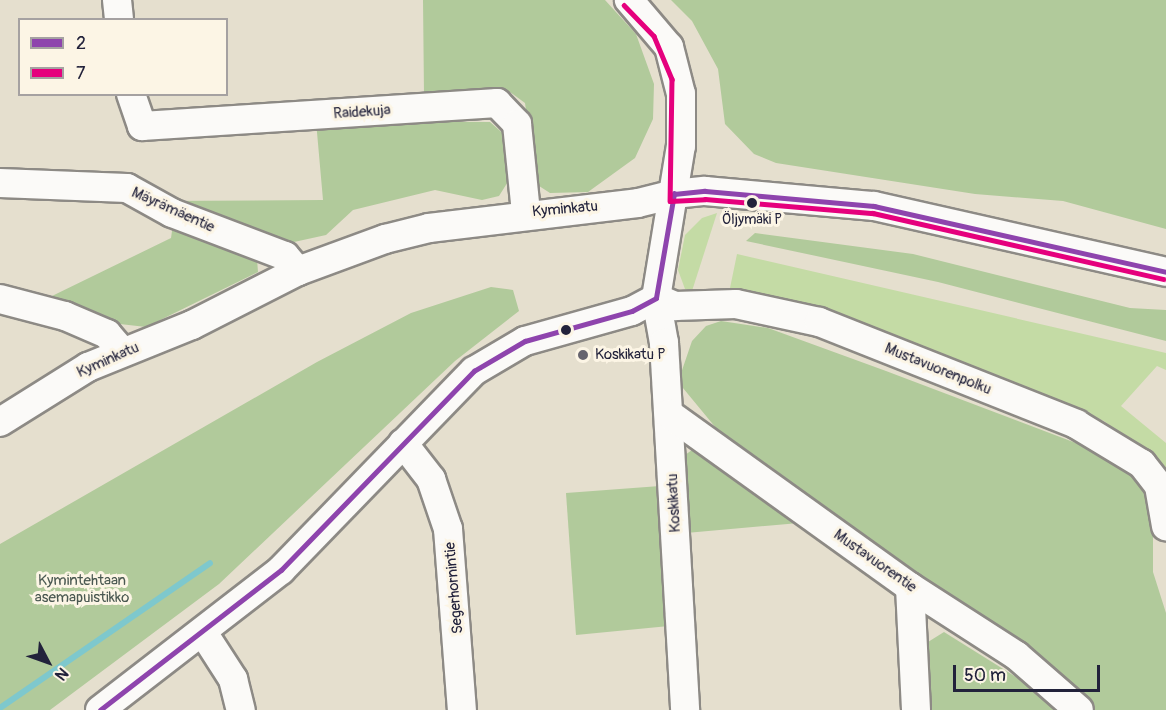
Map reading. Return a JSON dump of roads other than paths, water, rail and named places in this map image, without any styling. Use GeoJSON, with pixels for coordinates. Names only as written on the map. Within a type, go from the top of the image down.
{"type":"FeatureCollection","features":[{"type":"Feature","properties":{"kind":"street"},"geometry":{"type":"LineString","coordinates":[[117,0],[119,18]]}},
{"type":"Feature","properties":{"kind":"street","name":"Koskikatu"},"geometry":{"type":"LineString","coordinates":[[629,0],[660,32],[679,78],[682,114],[674,194],[656,298],[669,414],[685,710]]}},
{"type":"Feature","properties":{"kind":"street","name":"Raidekuja"},"geometry":{"type":"LineString","coordinates":[[132,96],[142,126],[497,103],[517,124],[526,213]]}},
{"type":"Feature","properties":{"kind":"street","name":"Mäyrämäentie"},"geometry":{"type":"LineString","coordinates":[[0,183],[127,188],[172,213],[285,256],[298,271]]}},
{"type":"Feature","properties":{"kind":"street","name":"Kyminkatu"},"geometry":{"type":"LineString","coordinates":[[0,422],[59,383],[122,351],[201,321],[298,271],[385,239],[526,213],[638,203],[674,194],[705,191],[874,206],[1166,272]]}},
{"type":"Feature","properties":{"kind":"street"},"geometry":{"type":"LineString","coordinates":[[100,710],[204,634],[281,570],[447,396],[496,356],[656,298]]}},
{"type":"Feature","properties":{"kind":"street","name":"Mustavuorenpolku"},"geometry":{"type":"LineString","coordinates":[[656,298],[675,306],[736,304],[819,322],[1076,424],[1142,464],[1159,486],[1166,526]]}},
{"type":"Feature","properties":{"kind":"street"},"geometry":{"type":"LineString","coordinates":[[0,299],[65,316],[106,334],[122,351]]}},
{"type":"Feature","properties":{"kind":"street","name":"Mustavuorentie"},"geometry":{"type":"LineString","coordinates":[[669,414],[910,587],[1017,656],[1079,710]]}},
{"type":"Feature","properties":{"kind":"street","name":"Segerhornintie"},"geometry":{"type":"LineString","coordinates":[[404,442],[431,479],[448,529],[462,710]]}},
{"type":"Feature","properties":{"kind":"street"},"geometry":{"type":"LineString","coordinates":[[910,587],[916,710]]}},
{"type":"Feature","properties":{"kind":"street"},"geometry":{"type":"LineString","coordinates":[[204,634],[233,679],[240,710]]}},
{"type":"Feature","properties":{"kind":"waterway"},"geometry":{"type":"LineString","coordinates":[[0,708],[210,563]]}},
{"type":"Feature","properties":{"kind":"place","name":"Öljymäki P"},"geometry":{"type":"Point","coordinates":[752,203]}},
{"type":"Feature","properties":{"kind":"place","name":"Koskikatu P"},"geometry":{"type":"Point","coordinates":[583,355]}},
{"type":"Feature","properties":{"kind":"park label","name":"Kymintehtaan asemapuistikko"},"geometry":{"type":"Point","coordinates":[82,588]}}]}
